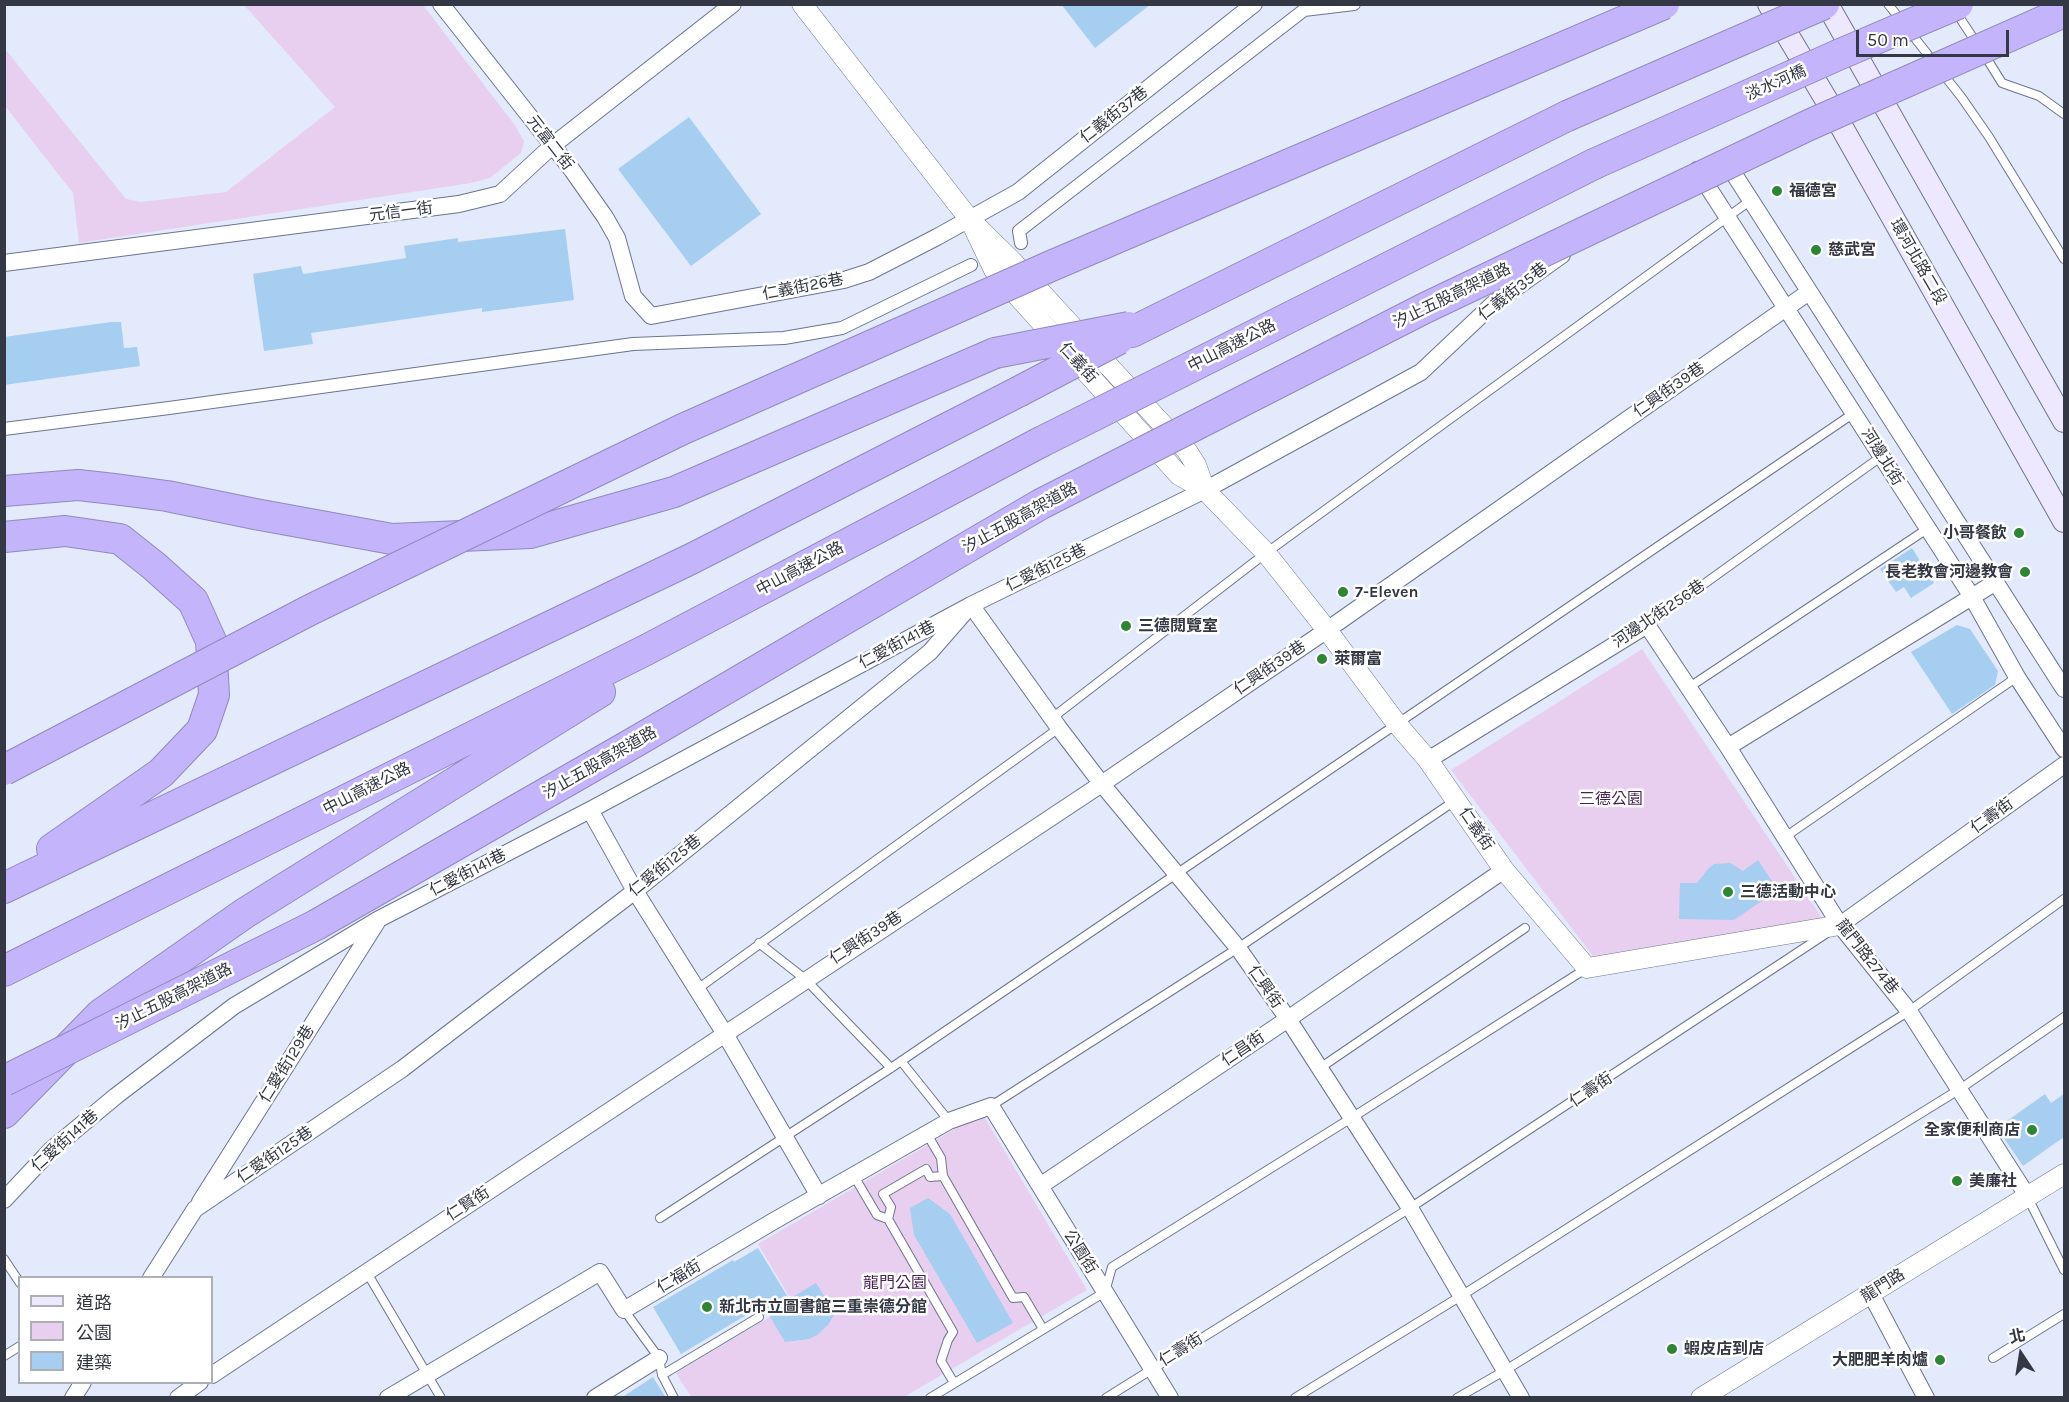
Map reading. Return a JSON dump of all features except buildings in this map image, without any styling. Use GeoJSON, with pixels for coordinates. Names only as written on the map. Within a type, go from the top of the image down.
{"type":"FeatureCollection","features":[{"type":"Feature","properties":{"kind":"highway"},"geometry":{"type":"LineString","coordinates":[[4,770],[310,610],[683,429],[1051,266],[1664,4]]}},
{"type":"Feature","properties":{"kind":"highway"},"geometry":{"type":"LineString","coordinates":[[4,888],[691,559],[1017,392],[1134,329],[1567,116],[1826,4]]}},
{"type":"Feature","properties":{"kind":"highway","name":"淡水河橋"},"geometry":{"type":"LineString","coordinates":[[1594,164],[1958,4]]}},
{"type":"Feature","properties":{"kind":"highway","name":"汐止五股高架道路"},"geometry":{"type":"LineString","coordinates":[[4,1082],[316,925],[635,742],[1051,498],[1425,308],[1809,125],[2064,12]]}},
{"type":"Feature","properties":{"kind":"highway","name":"中山高速公路"},"geometry":{"type":"LineString","coordinates":[[4,970],[635,655],[1041,442],[1594,164]]}},
{"type":"Feature","properties":{"kind":"highway"},"geometry":{"type":"LineString","coordinates":[[4,491],[78,485],[114,489],[167,496],[392,538],[530,533],[674,492],[995,353],[1134,329]]}},
{"type":"Feature","properties":{"kind":"highway"},"geometry":{"type":"LineString","coordinates":[[4,506],[49,495],[114,489]]}},
{"type":"Feature","properties":{"kind":"highway"},"geometry":{"type":"LineString","coordinates":[[4,537],[65,531],[120,539],[193,601],[211,641],[214,694],[202,730],[161,773],[4,882]]}},
{"type":"Feature","properties":{"kind":"highway"},"geometry":{"type":"LineString","coordinates":[[4,1113],[101,1014],[245,913],[812,562]]}},
{"type":"Feature","properties":{"kind":"main road","name":"環河北路二段"},"geometry":{"type":"LineString","coordinates":[[1769,4],[1827,101],[2064,521]]}},
{"type":"Feature","properties":{"kind":"main road"},"geometry":{"type":"LineString","coordinates":[[1826,4],[2064,421]]}},
{"type":"Feature","properties":{"kind":"street","name":"元富二街"},"geometry":{"type":"LineString","coordinates":[[441,4],[572,170],[605,217],[616,238],[633,296]]}},
{"type":"Feature","properties":{"kind":"street","name":"元信一街"},"geometry":{"type":"LineString","coordinates":[[4,263],[459,204],[500,194],[552,146],[733,4]]}},
{"type":"Feature","properties":{"kind":"street","name":"仁義街"},"geometry":{"type":"LineString","coordinates":[[802,4],[970,220],[994,270],[1179,475],[1205,490],[1266,553],[1397,724],[1428,760],[1504,870],[1587,968]]}},
{"type":"Feature","properties":{"kind":"street","name":"仁義街37巷"},"geometry":{"type":"LineString","coordinates":[[970,220],[1018,192],[1254,4]]}},
{"type":"Feature","properties":{"kind":"street"},"geometry":{"type":"LineString","coordinates":[[1021,243],[1019,231],[1304,10],[1354,4]]}},
{"type":"Feature","properties":{"kind":"street","name":"仁義街35巷"},"geometry":{"type":"LineString","coordinates":[[1205,490],[1421,372],[1493,304],[1669,178],[1723,156],[1827,101]]}},
{"type":"Feature","properties":{"kind":"street","name":"河邊北街"},"geometry":{"type":"LineString","coordinates":[[1723,156],[2064,689]]}},
{"type":"Feature","properties":{"kind":"street","name":"河邊北街"},"geometry":{"type":"LineString","coordinates":[[1695,167],[1972,597],[2017,677],[2064,749]]}},
{"type":"Feature","properties":{"kind":"street","name":"仁義街26巷"},"geometry":{"type":"LineString","coordinates":[[633,296],[651,316],[844,280],[869,272],[970,220]]}},
{"type":"Feature","properties":{"kind":"street"},"geometry":{"type":"LineString","coordinates":[[4,429],[622,346],[796,336],[842,328],[971,265]]}},
{"type":"Feature","properties":{"kind":"street","name":"仁興街39巷"},"geometry":{"type":"LineString","coordinates":[[725,1034],[1327,630],[1809,292]]}},
{"type":"Feature","properties":{"kind":"street","name":"仁愛街125巷"},"geometry":{"type":"LineString","coordinates":[[152,1276],[195,1209],[402,1069],[635,891],[930,652],[971,605],[1205,490]]}},
{"type":"Feature","properties":{"kind":"street"},"geometry":{"type":"LineString","coordinates":[[1728,747],[1996,582]]}},
{"type":"Feature","properties":{"kind":"street","name":"仁興街"},"geometry":{"type":"LineString","coordinates":[[971,605],[1055,723],[1101,783],[1238,948],[1288,1019],[1410,1208],[1521,1398]]}},
{"type":"Feature","properties":{"kind":"street","name":"仁愛街141巷"},"geometry":{"type":"LineString","coordinates":[[4,1200],[51,1150],[116,1096],[234,1006],[379,919],[590,810],[971,605]]}},
{"type":"Feature","properties":{"kind":"street","name":"龍門路274巷"},"geometry":{"type":"LineString","coordinates":[[1647,626],[1728,747],[1840,925],[1909,1011],[2028,1197]]}},
{"type":"Feature","properties":{"kind":"street","name":"河邊北街256巷"},"geometry":{"type":"LineString","coordinates":[[1428,760],[1647,626]]}},
{"type":"Feature","properties":{"kind":"street","name":"仁壽街"},"geometry":{"type":"LineString","coordinates":[[1840,925],[2064,765]]}},
{"type":"Feature","properties":{"kind":"street"},"geometry":{"type":"LineString","coordinates":[[590,810],[635,891],[725,1034],[819,1196]]}},
{"type":"Feature","properties":{"kind":"street","name":"仁昌街"},"geometry":{"type":"LineString","coordinates":[[1040,1186],[1504,870]]}},
{"type":"Feature","properties":{"kind":"street","name":"仁愛街129巷"},"geometry":{"type":"LineString","coordinates":[[195,1209],[379,919]]}},
{"type":"Feature","properties":{"kind":"street"},"geometry":{"type":"LineString","coordinates":[[1587,968],[1840,925]]}},
{"type":"Feature","properties":{"kind":"street","name":"仁賢街"},"geometry":{"type":"LineString","coordinates":[[213,1374],[725,1034]]}},
{"type":"Feature","properties":{"kind":"street","name":"仁福街"},"geometry":{"type":"LineString","coordinates":[[624,1310],[949,1121],[991,1106]]}},
{"type":"Feature","properties":{"kind":"street","name":"公園街"},"geometry":{"type":"LineString","coordinates":[[991,1106],[1170,1398]]}},
{"type":"Feature","properties":{"kind":"street","name":"龍門路"},"geometry":{"type":"LineString","coordinates":[[1701,1398],[2064,1174]]}},
{"type":"Feature","properties":{"kind":"street"},"geometry":{"type":"LineString","coordinates":[[387,1398],[600,1272],[624,1310]]}},
{"type":"Feature","properties":{"kind":"street"},"geometry":{"type":"LineString","coordinates":[[1871,1294],[1926,1398]]}},
{"type":"Feature","properties":{"kind":"street"},"geometry":{"type":"LineString","coordinates":[[595,1398],[660,1367]]}},
{"type":"Feature","properties":{"kind":"street"},"geometry":{"type":"LineString","coordinates":[[178,1398],[199,1384]]}},
{"type":"Feature","properties":{"kind":"lane"},"geometry":{"type":"LineString","coordinates":[[1888,4],[1976,118],[2064,258]]}},
{"type":"Feature","properties":{"kind":"lane"},"geometry":{"type":"LineString","coordinates":[[1951,4],[2002,83],[2039,96],[2064,114]]}},
{"type":"Feature","properties":{"kind":"lane"},"geometry":{"type":"LineString","coordinates":[[696,990],[1055,723],[1266,553],[1751,200]]}},
{"type":"Feature","properties":{"kind":"lane"},"geometry":{"type":"LineString","coordinates":[[660,1218],[891,1068],[1854,413]]}},
{"type":"Feature","properties":{"kind":"lane","name":"河邊北街256巷"},"geometry":{"type":"LineString","coordinates":[[1647,626],[1882,456]]}},
{"type":"Feature","properties":{"kind":"lane"},"geometry":{"type":"LineString","coordinates":[[1687,688],[1927,529]]}},
{"type":"Feature","properties":{"kind":"lane"},"geometry":{"type":"LineString","coordinates":[[1785,837],[2017,677]]}},
{"type":"Feature","properties":{"kind":"lane"},"geometry":{"type":"LineString","coordinates":[[991,1106],[1238,948],[1457,799]]}},
{"type":"Feature","properties":{"kind":"lane"},"geometry":{"type":"LineString","coordinates":[[1295,1398],[1461,1296],[1909,1011],[2064,899]]}},
{"type":"Feature","properties":{"kind":"lane","name":"仁壽街"},"geometry":{"type":"LineString","coordinates":[[1106,1398],[1544,1122],[1840,925]]}},
{"type":"Feature","properties":{"kind":"lane"},"geometry":{"type":"LineString","coordinates":[[1320,1068],[1524,928]]}},
{"type":"Feature","properties":{"kind":"lane"},"geometry":{"type":"LineString","coordinates":[[759,943],[806,979],[891,1068]]}},
{"type":"Feature","properties":{"kind":"lane"},"geometry":{"type":"LineString","coordinates":[[930,1398],[1105,1292],[1112,1267],[1587,968]]}},
{"type":"Feature","properties":{"kind":"lane"},"geometry":{"type":"LineString","coordinates":[[1457,1398],[1960,1089],[2064,1017]]}},
{"type":"Feature","properties":{"kind":"lane"},"geometry":{"type":"LineString","coordinates":[[901,1060],[949,1121]]}},
{"type":"Feature","properties":{"kind":"lane"},"geometry":{"type":"LineString","coordinates":[[927,1134],[941,1158],[943,1176],[1013,1298],[1024,1297],[1043,1329]]}},
{"type":"Feature","properties":{"kind":"lane"},"geometry":{"type":"LineString","coordinates":[[888,1219],[891,1207],[883,1194],[926,1169],[930,1177],[943,1176]]}},
{"type":"Feature","properties":{"kind":"lane"},"geometry":{"type":"LineString","coordinates":[[854,1176],[877,1215],[888,1219],[953,1332],[941,1361],[954,1383]]}},
{"type":"Feature","properties":{"kind":"lane"},"geometry":{"type":"LineString","coordinates":[[2028,1197],[2064,1270]]}},
{"type":"Feature","properties":{"kind":"lane"},"geometry":{"type":"LineString","coordinates":[[4,1259],[18,1280]]}},
{"type":"Feature","properties":{"kind":"lane"},"geometry":{"type":"LineString","coordinates":[[366,1271],[441,1398]]}},
{"type":"Feature","properties":{"kind":"lane"},"geometry":{"type":"LineString","coordinates":[[624,1310],[660,1367],[674,1398]]}},
{"type":"Feature","properties":{"kind":"lane"},"geometry":{"type":"LineString","coordinates":[[1993,1358],[2064,1314]]}},
{"type":"Feature","properties":{"kind":"lane"},"geometry":{"type":"LineString","coordinates":[[660,1367],[759,1317]]}},
{"type":"Feature","properties":{"kind":"lane"},"geometry":{"type":"LineString","coordinates":[[4,1356],[18,1347]]}},
{"type":"Feature","properties":{"kind":"green space"},"geometry":{"type":"Polygon","coordinates":[[[244,5],[423,5],[514,124],[524,141],[521,153],[490,178],[471,183],[79,243],[73,193],[5,106],[5,49],[126,199],[141,202],[226,192],[335,107],[244,5]]]}},
{"type":"Feature","properties":{"kind":"green space","name":"三德公園"},"geometry":{"type":"Polygon","coordinates":[[[1642,649],[1824,921],[1593,956],[1451,770],[1642,649]]]}},
{"type":"Feature","properties":{"kind":"green space","name":"龍門公園"},"geometry":{"type":"Polygon","coordinates":[[[982,1113],[1087,1290],[904,1397],[691,1397],[676,1373],[793,1303],[758,1244],[982,1113]]]}},
{"type":"Feature","properties":{"kind":"place","name":"福德宮"},"geometry":{"type":"Point","coordinates":[1777,191]}},
{"type":"Feature","properties":{"kind":"place","name":"慈武宮"},"geometry":{"type":"Point","coordinates":[1816,250]}},
{"type":"Feature","properties":{"kind":"place","name":"小哥餐飲"},"geometry":{"type":"Point","coordinates":[2019,533]}},
{"type":"Feature","properties":{"kind":"place","name":"長老教會河邊教會"},"geometry":{"type":"Point","coordinates":[2025,572]}},
{"type":"Feature","properties":{"kind":"place","name":"7-Eleven"},"geometry":{"type":"Point","coordinates":[1343,592]}},
{"type":"Feature","properties":{"kind":"place","name":"三德閱覽室"},"geometry":{"type":"Point","coordinates":[1126,626]}},
{"type":"Feature","properties":{"kind":"place","name":"萊爾富"},"geometry":{"type":"Point","coordinates":[1322,659]}},
{"type":"Feature","properties":{"kind":"place","name":"三德活動中心"},"geometry":{"type":"Point","coordinates":[1728,892]}},
{"type":"Feature","properties":{"kind":"place","name":"全家便利商店"},"geometry":{"type":"Point","coordinates":[2032,1130]}},
{"type":"Feature","properties":{"kind":"place","name":"美廉社"},"geometry":{"type":"Point","coordinates":[1957,1181]}},
{"type":"Feature","properties":{"kind":"place","name":"新北市立圖書館三重崇德分館"},"geometry":{"type":"Point","coordinates":[707,1307]}},
{"type":"Feature","properties":{"kind":"place","name":"蝦皮店到店"},"geometry":{"type":"Point","coordinates":[1672,1349]}},
{"type":"Feature","properties":{"kind":"place","name":"大肥肥羊肉爐"},"geometry":{"type":"Point","coordinates":[1940,1360]}}]}
